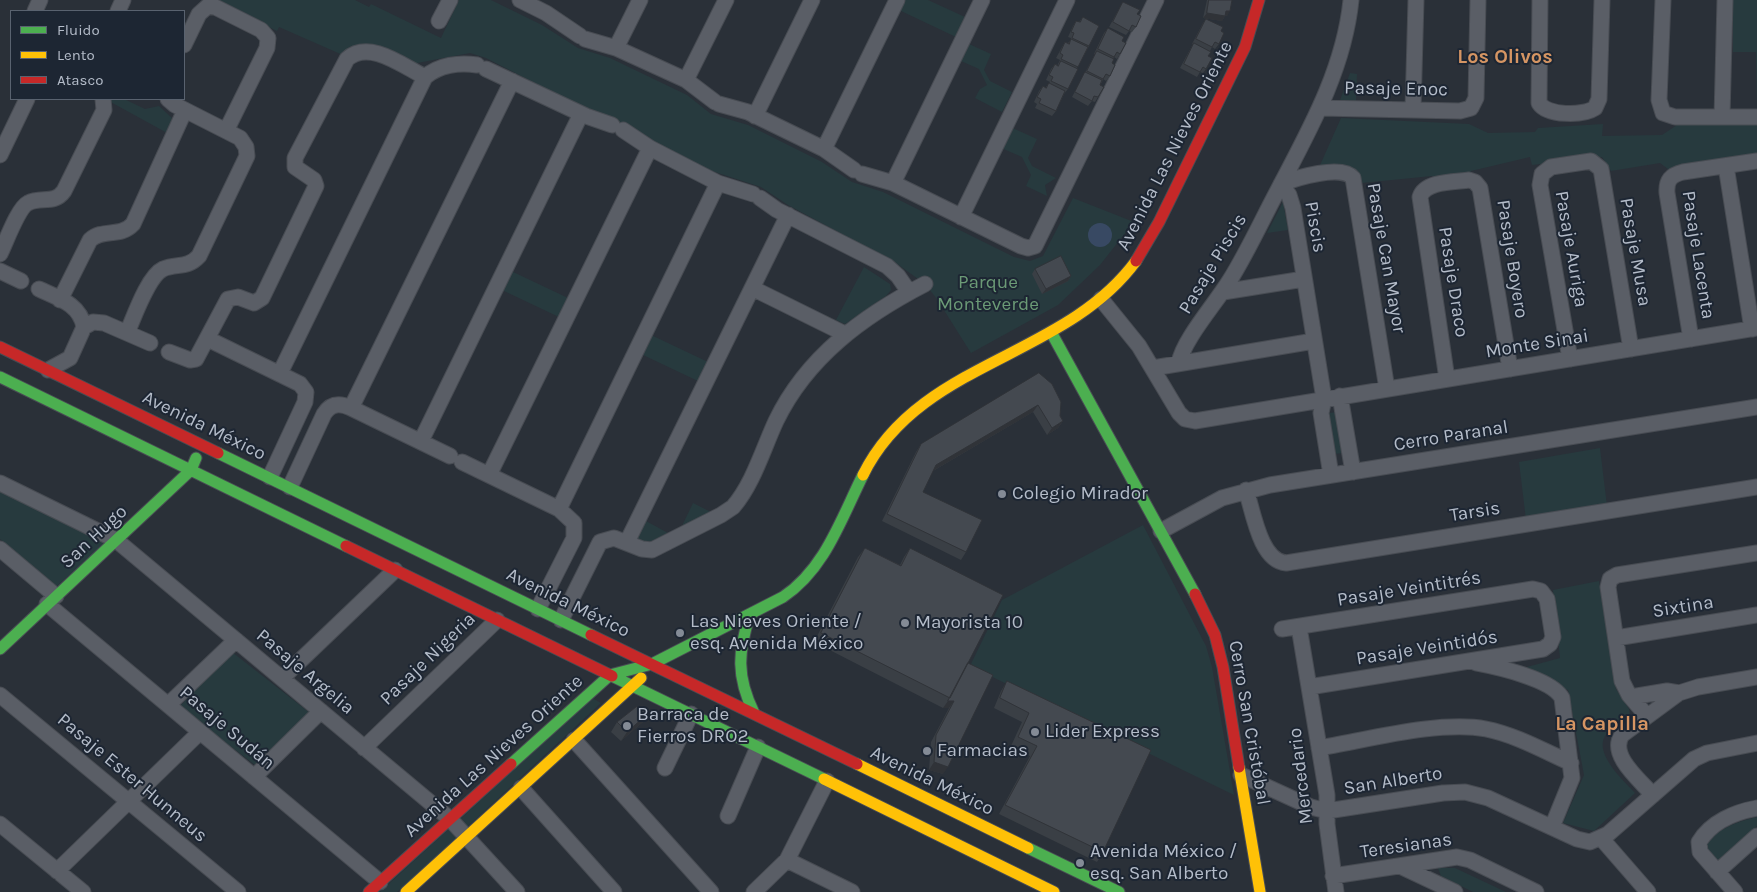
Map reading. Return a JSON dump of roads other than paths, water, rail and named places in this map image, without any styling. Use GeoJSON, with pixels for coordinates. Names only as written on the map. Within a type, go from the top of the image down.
{"type":"FeatureCollection","features":[{"type":"Feature","properties":{"kind":"main road","name":"Avenida Las Nieves Oriente"},"geometry":{"type":"LineString","coordinates":[[375,887],[610,675],[652,664],[793,591],[818,565],[873,455],[882,440],[904,416],[945,389],[1051,332],[1101,299],[1131,268],[1156,229],[1245,47],[1259,0]]}},
{"type":"Feature","properties":{"kind":"main road","name":"Cerro San Cristóbal"},"geometry":{"type":"LineString","coordinates":[[1051,332],[1161,531],[1215,635],[1223,666],[1260,892]]}},
{"type":"Feature","properties":{"kind":"main road","name":"Avenida México"},"geometry":{"type":"LineString","coordinates":[[0,347],[1120,892]]}},
{"type":"Feature","properties":{"kind":"main road"},"geometry":{"type":"LineString","coordinates":[[0,377],[827,781],[1037,888],[1054,892]]}},
{"type":"Feature","properties":{"kind":"main road","name":"San Hugo"},"geometry":{"type":"LineString","coordinates":[[0,649],[191,470],[202,444]]}},
{"type":"Feature","properties":{"kind":"main road"},"geometry":{"type":"LineString","coordinates":[[750,614],[741,644],[739,666],[742,688],[754,713]]}},
{"type":"Feature","properties":{"kind":"main road","name":"Avenida Las Nieves Oriente"},"geometry":{"type":"LineString","coordinates":[[411,890],[634,686],[652,664]]}},
{"type":"Feature","properties":{"kind":"street"},"geometry":{"type":"LineString","coordinates":[[439,22],[450,0]]}},
{"type":"Feature","properties":{"kind":"street"},"geometry":{"type":"LineString","coordinates":[[520,0],[549,6],[582,37],[616,48],[686,80],[717,103],[756,116],[824,149],[858,172],[893,183],[1024,248],[1032,248],[1038,243],[1156,0]]}},
{"type":"Feature","properties":{"kind":"street"},"geometry":{"type":"LineString","coordinates":[[616,48],[640,0]]}},
{"type":"Feature","properties":{"kind":"street"},"geometry":{"type":"LineString","coordinates":[[686,80],[726,0]]}},
{"type":"Feature","properties":{"kind":"street"},"geometry":{"type":"LineString","coordinates":[[756,116],[812,0]]}},
{"type":"Feature","properties":{"kind":"street"},"geometry":{"type":"LineString","coordinates":[[824,149],[897,0]]}},
{"type":"Feature","properties":{"kind":"street"},"geometry":{"type":"LineString","coordinates":[[893,183],[982,0]]}},
{"type":"Feature","properties":{"kind":"street"},"geometry":{"type":"LineString","coordinates":[[961,217],[1068,0]]}},
{"type":"Feature","properties":{"kind":"street","name":"Piscis"},"geometry":{"type":"LineString","coordinates":[[1331,475],[1320,413],[1324,399],[1293,208],[1289,195],[1281,184],[1320,108],[1340,57],[1349,20],[1351,0]]}},
{"type":"Feature","properties":{"kind":"street"},"geometry":{"type":"LineString","coordinates":[[1413,110],[1416,0]]}},
{"type":"Feature","properties":{"kind":"street","name":"Pasaje Enoc"},"geometry":{"type":"LineString","coordinates":[[1320,108],[1413,110],[1464,110],[1471,108],[1476,98],[1478,0]]}},
{"type":"Feature","properties":{"kind":"street"},"geometry":{"type":"LineString","coordinates":[[1540,0],[1538,98],[1541,107],[1550,112],[1584,112],[1590,111],[1598,104],[1602,0]]}},
{"type":"Feature","properties":{"kind":"street"},"geometry":{"type":"LineString","coordinates":[[1663,0],[1661,109],[1671,117],[1757,117]]}},
{"type":"Feature","properties":{"kind":"street"},"geometry":{"type":"LineString","coordinates":[[1722,118],[1725,0]]}},
{"type":"Feature","properties":{"kind":"street"},"geometry":{"type":"LineString","coordinates":[[185,43],[201,10],[208,6],[215,7],[266,35],[267,48],[226,130]]}},
{"type":"Feature","properties":{"kind":"street"},"geometry":{"type":"LineString","coordinates":[[169,352],[193,360],[199,357],[228,299],[238,297],[254,303],[262,298],[316,186],[314,180],[296,167],[295,158],[347,59],[357,52],[369,51],[425,77]]}},
{"type":"Feature","properties":{"kind":"street"},"geometry":{"type":"LineString","coordinates":[[280,374],[425,77],[443,67],[463,64],[482,67],[581,114],[617,128],[650,148],[718,182],[756,196],[788,215],[887,266],[898,276],[909,292]]}},
{"type":"Feature","properties":{"kind":"street"},"geometry":{"type":"LineString","coordinates":[[351,408],[512,81]]}},
{"type":"Feature","properties":{"kind":"street"},"geometry":{"type":"LineString","coordinates":[[0,155],[27,100]]}},
{"type":"Feature","properties":{"kind":"street"},"geometry":{"type":"LineString","coordinates":[[0,254],[24,206],[35,201],[54,200],[64,191],[104,110],[103,100]]}},
{"type":"Feature","properties":{"kind":"street"},"geometry":{"type":"LineString","coordinates":[[127,333],[156,274],[166,268],[190,264],[199,256],[247,156],[244,142],[226,130],[170,100]]}},
{"type":"Feature","properties":{"kind":"street"},"geometry":{"type":"LineString","coordinates":[[60,300],[90,240],[98,234],[125,231],[133,224],[186,110]]}},
{"type":"Feature","properties":{"kind":"street"},"geometry":{"type":"LineString","coordinates":[[420,441],[581,114]]}},
{"type":"Feature","properties":{"kind":"street"},"geometry":{"type":"LineString","coordinates":[[489,475],[650,148]]}},
{"type":"Feature","properties":{"kind":"street","name":"Pasaje Lacenta"},"geometry":{"type":"LineString","coordinates":[[1691,339],[1667,184],[1676,174],[1757,161]]}},
{"type":"Feature","properties":{"kind":"street","name":"Pasaje Auriga"},"geometry":{"type":"LineString","coordinates":[[1570,359],[1540,181],[1544,171],[1551,167],[1586,162],[1596,163]]}},
{"type":"Feature","properties":{"kind":"street","name":"Pasaje Musa"},"geometry":{"type":"LineString","coordinates":[[1596,163],[1602,173],[1631,349]]}},
{"type":"Feature","properties":{"kind":"street"},"geometry":{"type":"LineString","coordinates":[[1726,166],[1754,328]]}},
{"type":"Feature","properties":{"kind":"street","name":"Pasaje Can Mayor"},"geometry":{"type":"LineString","coordinates":[[1281,184],[1339,171],[1346,172],[1353,178],[1387,388]]}},
{"type":"Feature","properties":{"kind":"street","name":"Pasaje Boyero"},"geometry":{"type":"LineString","coordinates":[[1422,191],[1429,186],[1469,180],[1476,182],[1480,188],[1510,369]]}},
{"type":"Feature","properties":{"kind":"street"},"geometry":{"type":"LineString","coordinates":[[559,509],[718,182]]}},
{"type":"Feature","properties":{"kind":"street","name":"Pasaje Piscis"},"geometry":{"type":"LineString","coordinates":[[1179,363],[1186,343],[1223,292],[1281,184]]}},
{"type":"Feature","properties":{"kind":"street","name":"Pasaje Draco"},"geometry":{"type":"LineString","coordinates":[[1422,191],[1420,200],[1447,379]]}},
{"type":"Feature","properties":{"kind":"street"},"geometry":{"type":"LineString","coordinates":[[627,542],[788,215]]}},
{"type":"Feature","properties":{"kind":"street"},"geometry":{"type":"LineString","coordinates":[[0,271],[21,281]]}},
{"type":"Feature","properties":{"kind":"street"},"geometry":{"type":"LineString","coordinates":[[1223,292],[1304,279]]}},
{"type":"Feature","properties":{"kind":"street"},"geometry":{"type":"LineString","coordinates":[[561,620],[596,546],[609,538],[618,538],[642,549],[656,549],[733,507],[742,495],[776,420],[789,398],[817,361],[845,334],[876,311],[925,284]]}},
{"type":"Feature","properties":{"kind":"street"},"geometry":{"type":"LineString","coordinates":[[752,288],[845,334]]}},
{"type":"Feature","properties":{"kind":"street"},"geometry":{"type":"LineString","coordinates":[[39,289],[75,308],[84,328]]}},
{"type":"Feature","properties":{"kind":"street","name":"Monte Sinai"},"geometry":{"type":"LineString","coordinates":[[1101,299],[1139,346],[1179,413],[1190,421],[1306,404],[1387,388],[1754,328]]}},
{"type":"Feature","properties":{"kind":"street"},"geometry":{"type":"LineString","coordinates":[[48,370],[70,358],[84,328],[93,322],[98,321],[150,343]]}},
{"type":"Feature","properties":{"kind":"street"},"geometry":{"type":"LineString","coordinates":[[208,339],[303,386],[307,397],[270,477]]}},
{"type":"Feature","properties":{"kind":"street"},"geometry":{"type":"LineString","coordinates":[[1153,368],[1314,341]]}},
{"type":"Feature","properties":{"kind":"street"},"geometry":{"type":"LineString","coordinates":[[70,358],[84,388]]}},
{"type":"Feature","properties":{"kind":"street"},"geometry":{"type":"LineString","coordinates":[[1340,396],[1353,472]]}},
{"type":"Feature","properties":{"kind":"street"},"geometry":{"type":"LineString","coordinates":[[290,487],[326,410],[336,404],[351,408],[420,441],[559,509],[571,519],[576,533],[538,608]]}},
{"type":"Feature","properties":{"kind":"street","name":"Cerro Paranal"},"geometry":{"type":"LineString","coordinates":[[1161,531],[1209,504],[1246,490],[1757,407]]}},
{"type":"Feature","properties":{"kind":"street","name":"Pasaje Argelia"},"geometry":{"type":"LineString","coordinates":[[0,482],[116,540],[450,819],[468,836],[517,892]]}},
{"type":"Feature","properties":{"kind":"street","name":"Tarsis"},"geometry":{"type":"LineString","coordinates":[[1246,490],[1267,553],[1276,560],[1286,563],[1757,486]]}},
{"type":"Feature","properties":{"kind":"street","name":"Pasaje Sudán"},"geometry":{"type":"LineString","coordinates":[[0,549],[52,600],[168,705],[254,777],[375,887]]}},
{"type":"Feature","properties":{"kind":"street"},"geometry":{"type":"LineString","coordinates":[[1647,716],[1631,697],[1622,681],[1608,587],[1610,579],[1617,575],[1757,553]]}},
{"type":"Feature","properties":{"kind":"street"},"geometry":{"type":"LineString","coordinates":[[282,678],[395,570]]}},
{"type":"Feature","properties":{"kind":"street","name":"Pasaje Veintitrés"},"geometry":{"type":"LineString","coordinates":[[1282,629],[1533,589],[1541,591],[1547,600],[1553,636],[1550,644]]}},
{"type":"Feature","properties":{"kind":"street","name":"Sixtina"},"geometry":{"type":"LineString","coordinates":[[1616,638],[1757,615]]}},
{"type":"Feature","properties":{"kind":"street","name":"Pasaje Nigeria"},"geometry":{"type":"LineString","coordinates":[[364,748],[497,620]]}},
{"type":"Feature","properties":{"kind":"street","name":"Mercedario"},"geometry":{"type":"LineString","coordinates":[[1299,627],[1328,811],[1336,892]]}},
{"type":"Feature","properties":{"kind":"street"},"geometry":{"type":"LineString","coordinates":[[168,705],[236,640]]}},
{"type":"Feature","properties":{"kind":"street","name":"Pasaje Veintidós"},"geometry":{"type":"LineString","coordinates":[[1309,687],[1543,649],[1550,644]]}},
{"type":"Feature","properties":{"kind":"street"},"geometry":{"type":"LineString","coordinates":[[1513,654],[1514,665],[1519,674]]}},
{"type":"Feature","properties":{"kind":"street"},"geometry":{"type":"LineString","coordinates":[[1467,662],[1519,674],[1554,688],[1560,694],[1571,763],[1571,785],[1552,827]]}},
{"type":"Feature","properties":{"kind":"street"},"geometry":{"type":"LineString","coordinates":[[1653,795],[1622,758],[1618,747],[1622,735],[1679,693],[1698,687],[1757,677]]}},
{"type":"Feature","properties":{"kind":"street"},"geometry":{"type":"LineString","coordinates":[[1631,697],[1668,691],[1679,693]]}},
{"type":"Feature","properties":{"kind":"street","name":"Pasaje Ester Hunneus"},"geometry":{"type":"LineString","coordinates":[[0,695],[238,892]]}},
{"type":"Feature","properties":{"kind":"street"},"geometry":{"type":"LineString","coordinates":[[254,777],[321,711]]}},
{"type":"Feature","properties":{"kind":"street"},"geometry":{"type":"LineString","coordinates":[[665,768],[691,714]]}},
{"type":"Feature","properties":{"kind":"street"},"geometry":{"type":"LineString","coordinates":[[1319,748],[1440,728],[1472,727],[1512,737],[1571,763]]}},
{"type":"Feature","properties":{"kind":"street"},"geometry":{"type":"LineString","coordinates":[[57,871],[200,732]]}},
{"type":"Feature","properties":{"kind":"street"},"geometry":{"type":"LineString","coordinates":[[574,740],[711,892]]}},
{"type":"Feature","properties":{"kind":"street"},"geometry":{"type":"LineString","coordinates":[[1644,891],[1601,838],[1700,756],[1757,743]]}},
{"type":"Feature","properties":{"kind":"street"},"geometry":{"type":"LineString","coordinates":[[728,816],[758,748]]}},
{"type":"Feature","properties":{"kind":"street","name":"San Alberto"},"geometry":{"type":"LineString","coordinates":[[1241,775],[1311,807],[1328,811],[1443,793],[1465,792],[1488,798],[1584,841],[1601,838]]}},
{"type":"Feature","properties":{"kind":"street"},"geometry":{"type":"LineString","coordinates":[[754,892],[787,860],[827,781]]}},
{"type":"Feature","properties":{"kind":"street"},"geometry":{"type":"LineString","coordinates":[[521,788],[614,892]]}},
{"type":"Feature","properties":{"kind":"street"},"geometry":{"type":"LineString","coordinates":[[1735,892],[1700,852],[1699,845],[1703,837],[1726,818],[1737,812],[1757,808]]}},
{"type":"Feature","properties":{"kind":"street"},"geometry":{"type":"LineString","coordinates":[[0,824],[83,892]]}},
{"type":"Feature","properties":{"kind":"street"},"geometry":{"type":"LineString","coordinates":[[1717,872],[1757,836]]}},
{"type":"Feature","properties":{"kind":"street","name":"Teresianas"},"geometry":{"type":"LineString","coordinates":[[1334,876],[1462,857],[1536,892]]}},
{"type":"Feature","properties":{"kind":"street"},"geometry":{"type":"LineString","coordinates":[[787,860],[852,892]]}},
{"type":"Feature","properties":{"kind":"street"},"geometry":{"type":"LineString","coordinates":[[1400,866],[1454,892]]}},
{"type":"Feature","properties":{"kind":"water"},"geometry":{"type":"Polygon","coordinates":[[[1100,223],[1105,224],[1111,230],[1111,240],[1105,246],[1100,247],[1095,246],[1089,240],[1088,235],[1089,230],[1095,224],[1100,223]]]}},
{"type":"Feature","properties":{"kind":"place","name":"Colegio Mirador"},"geometry":{"type":"Point","coordinates":[1002,494]}},
{"type":"Feature","properties":{"kind":"place","name":"Mayorista 10"},"geometry":{"type":"Point","coordinates":[905,623]}},
{"type":"Feature","properties":{"kind":"place","name":"Las Nieves Oriente / esq. Avenida México"},"geometry":{"type":"Point","coordinates":[680,633]}},
{"type":"Feature","properties":{"kind":"place","name":"Barraca de Fierros DRO2"},"geometry":{"type":"Point","coordinates":[627,726]}},
{"type":"Feature","properties":{"kind":"place","name":"Lider Express"},"geometry":{"type":"Point","coordinates":[1035,732]}},
{"type":"Feature","properties":{"kind":"place","name":"Farmacias"},"geometry":{"type":"Point","coordinates":[927,751]}},
{"type":"Feature","properties":{"kind":"place","name":"Avenida México / esq. San Alberto"},"geometry":{"type":"Point","coordinates":[1080,863]}},
{"type":"Feature","properties":{"kind":"district","name":"Los Olivos"},"geometry":{"type":"Point","coordinates":[1505,57]}},
{"type":"Feature","properties":{"kind":"district","name":"La Capilla"},"geometry":{"type":"Point","coordinates":[1602,724]}},
{"type":"Feature","properties":{"kind":"park label","name":"Parque Monteverde"},"geometry":{"type":"Point","coordinates":[988,294]}}]}
